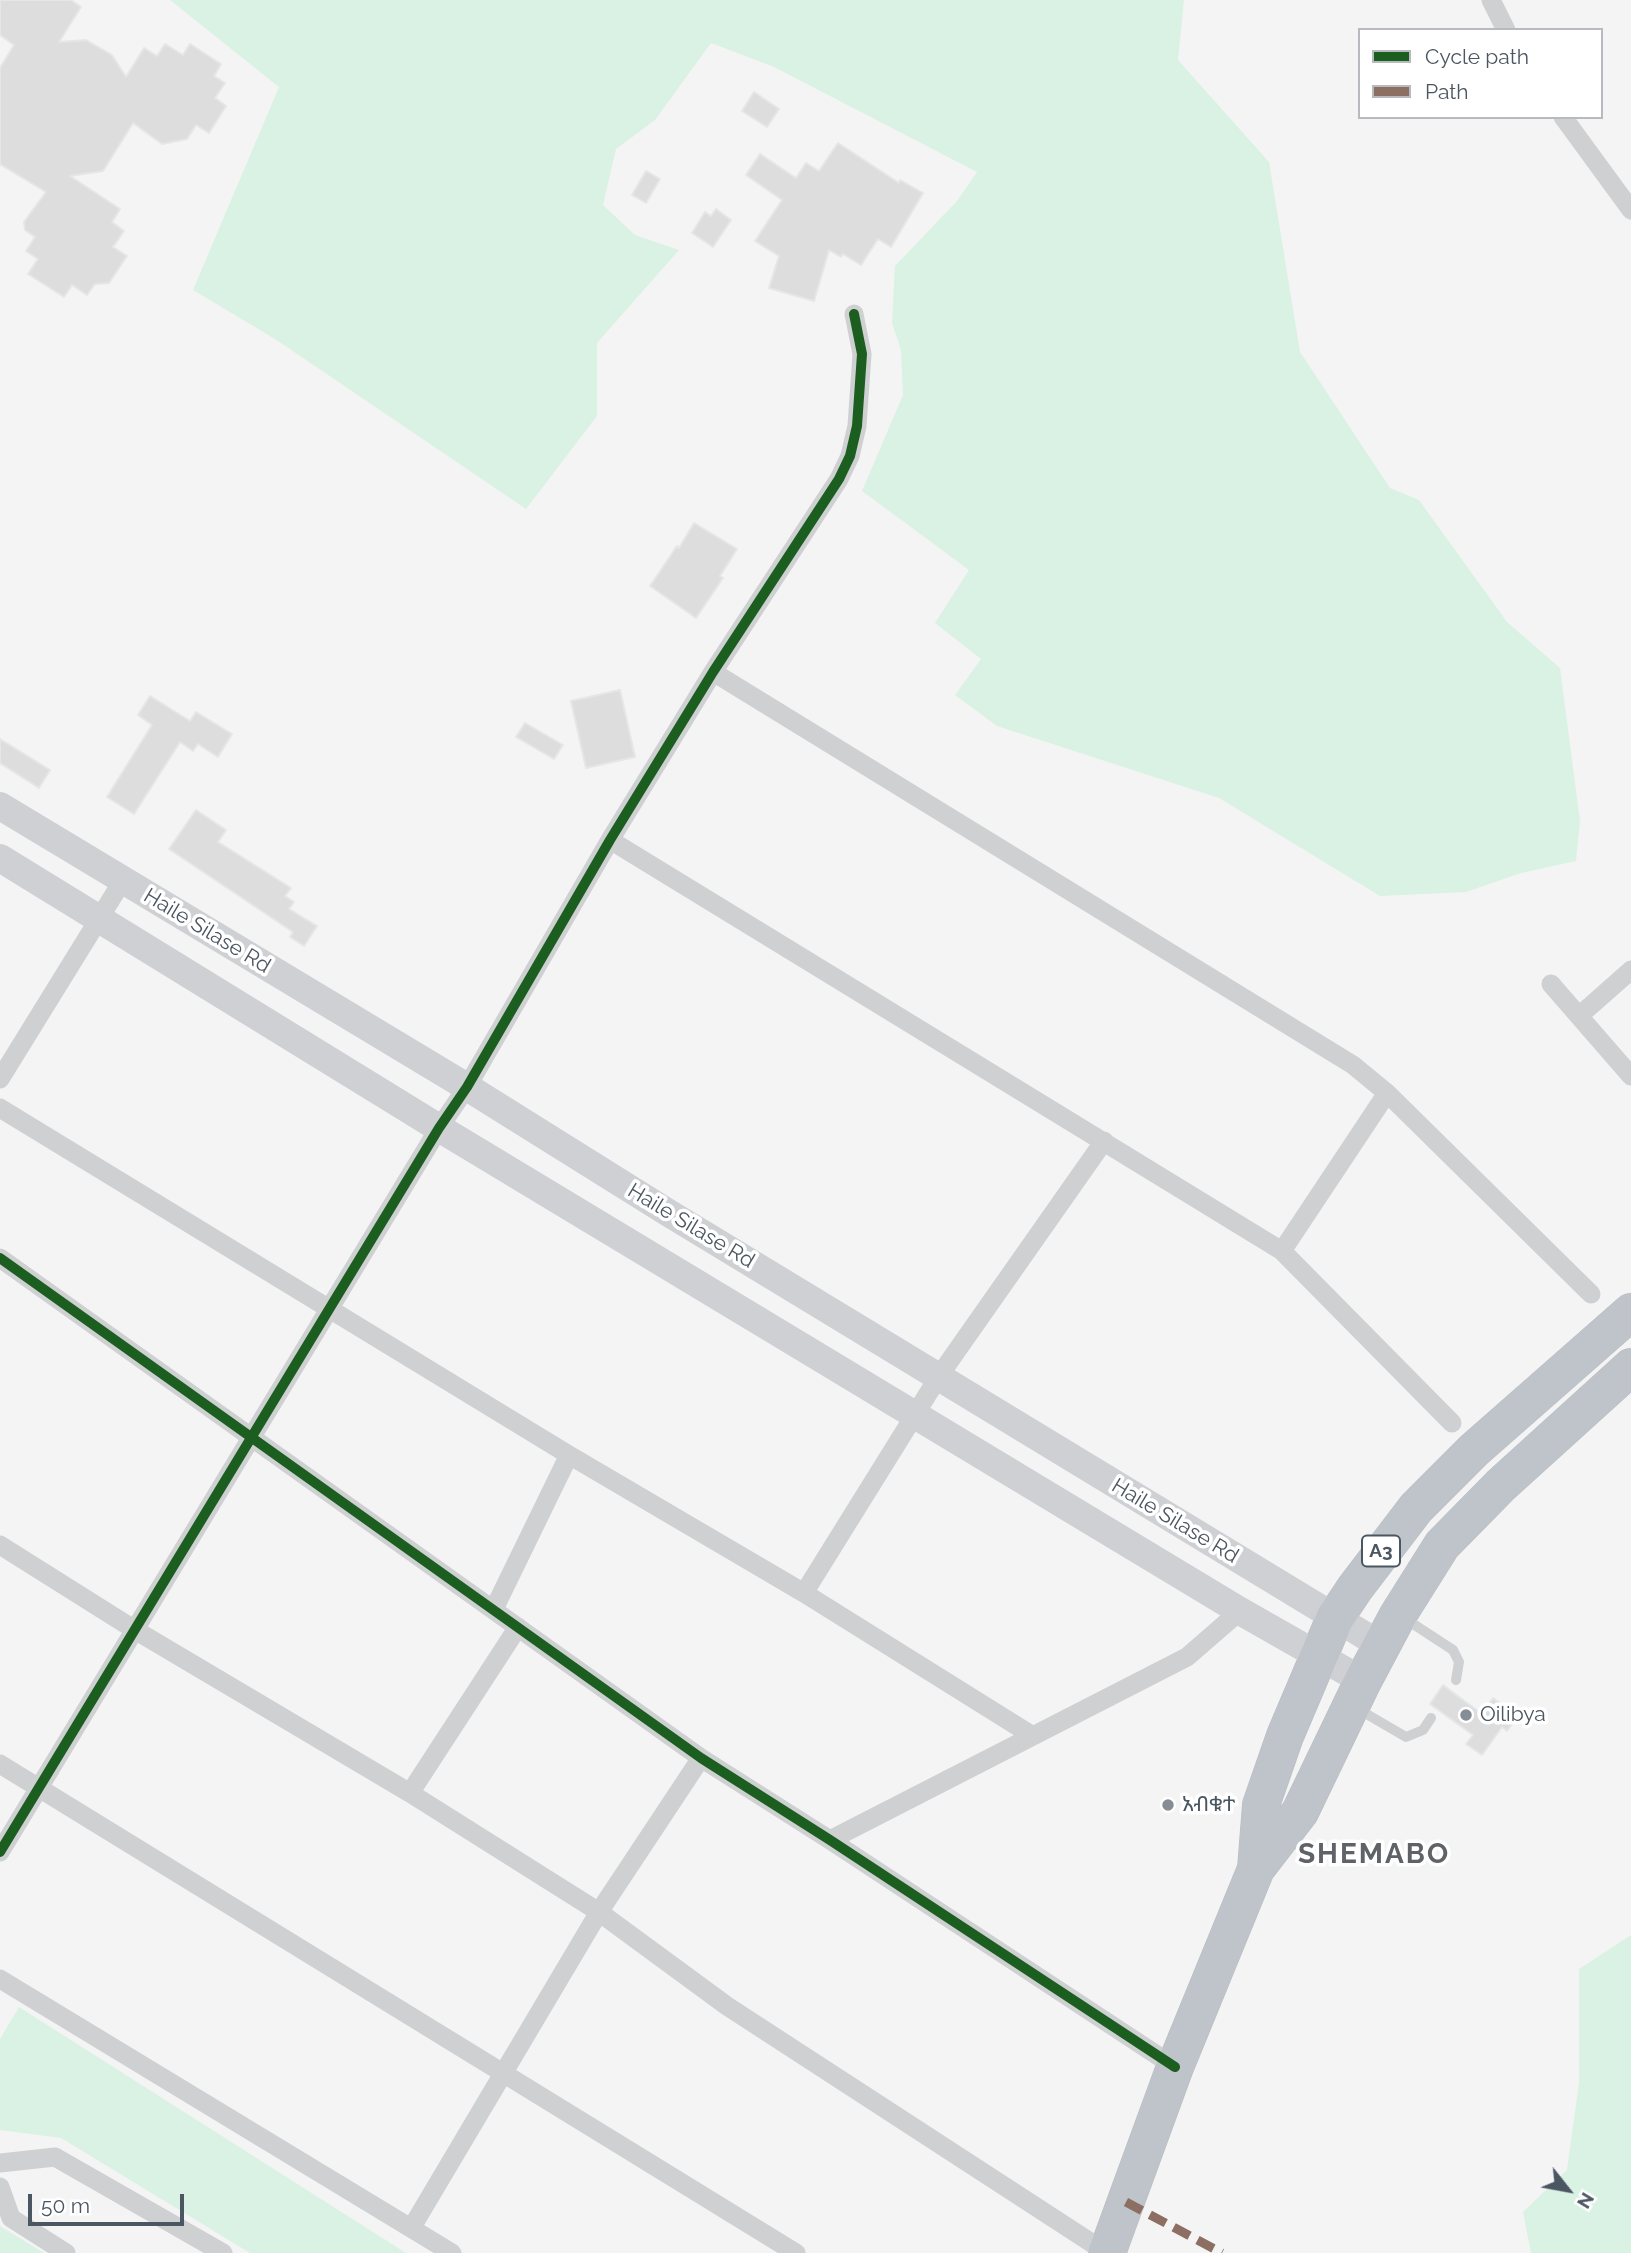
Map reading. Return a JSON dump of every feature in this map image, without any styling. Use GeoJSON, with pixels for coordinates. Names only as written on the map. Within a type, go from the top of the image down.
{"type":"FeatureCollection","features":[{"type":"Feature","properties":{"kind":"highway","name":"A3"},"geometry":{"type":"LineString","coordinates":[[1256,1869],[1261,1805],[1285,1736],[1335,1618],[1379,1554],[1416,1508],[1474,1450],[1631,1312]]}},
{"type":"Feature","properties":{"kind":"highway","name":"A3"},"geometry":{"type":"LineString","coordinates":[[1107,2253],[1175,2067],[1256,1869],[1300,1812],[1390,1630],[1442,1545],[1501,1485],[1631,1367]]}},
{"type":"Feature","properties":{"kind":"main road","name":"Haile Silase Rd"},"geometry":{"type":"LineString","coordinates":[[0,806],[467,1087],[667,1212],[1335,1618],[1390,1630]]}},
{"type":"Feature","properties":{"kind":"main road","name":"Haile Silase Rd"},"geometry":{"type":"LineString","coordinates":[[0,858],[439,1128],[1317,1656],[1357,1693]]}},
{"type":"Feature","properties":{"kind":"main road"},"geometry":{"type":"LineString","coordinates":[[1105,1529],[1127,1492]]}},
{"type":"Feature","properties":{"kind":"street"},"geometry":{"type":"LineString","coordinates":[[1491,0],[1505,28]]}},
{"type":"Feature","properties":{"kind":"street"},"geometry":{"type":"LineString","coordinates":[[1564,119],[1630,208]]}},
{"type":"Feature","properties":{"kind":"street"},"geometry":{"type":"LineString","coordinates":[[0,1852],[439,1128],[467,1087],[610,839],[713,672],[839,479],[850,456],[856,426],[862,354],[854,314]]}},
{"type":"Feature","properties":{"kind":"street"},"geometry":{"type":"LineString","coordinates":[[713,672],[1341,1058],[1387,1093],[1591,1294]]}},
{"type":"Feature","properties":{"kind":"street"},"geometry":{"type":"LineString","coordinates":[[610,839],[1282,1251],[1452,1423]]}},
{"type":"Feature","properties":{"kind":"street"},"geometry":{"type":"LineString","coordinates":[[0,1079],[123,880]]}},
{"type":"Feature","properties":{"kind":"street"},"geometry":{"type":"LineString","coordinates":[[1578,1016],[1631,970]]}},
{"type":"Feature","properties":{"kind":"street"},"geometry":{"type":"LineString","coordinates":[[1551,984],[1631,1076]]}},
{"type":"Feature","properties":{"kind":"street"},"geometry":{"type":"LineString","coordinates":[[1282,1251],[1387,1093]]}},
{"type":"Feature","properties":{"kind":"street"},"geometry":{"type":"LineString","coordinates":[[0,1108],[569,1455],[804,1593],[1033,1736]]}},
{"type":"Feature","properties":{"kind":"street"},"geometry":{"type":"LineString","coordinates":[[804,1593],[939,1376],[1104,1141]]}},
{"type":"Feature","properties":{"kind":"street"},"geometry":{"type":"LineString","coordinates":[[0,1258],[701,1758],[1175,2067]]}},
{"type":"Feature","properties":{"kind":"street"},"geometry":{"type":"LineString","coordinates":[[494,1609],[569,1455]]}},
{"type":"Feature","properties":{"kind":"street"},"geometry":{"type":"LineString","coordinates":[[0,1545],[135,1630],[410,1793],[599,1912],[727,2006],[1107,2253]]}},
{"type":"Feature","properties":{"kind":"street"},"geometry":{"type":"LineString","coordinates":[[830,1840],[1187,1657],[1240,1611]]}},
{"type":"Feature","properties":{"kind":"street"},"geometry":{"type":"LineString","coordinates":[[410,1793],[518,1627]]}},
{"type":"Feature","properties":{"kind":"street"},"geometry":{"type":"LineString","coordinates":[[412,2227],[599,1912],[701,1758]]}},
{"type":"Feature","properties":{"kind":"street"},"geometry":{"type":"LineString","coordinates":[[0,1764],[796,2253]]}},
{"type":"Feature","properties":{"kind":"street"},"geometry":{"type":"LineString","coordinates":[[0,1979],[452,2253]]}},
{"type":"Feature","properties":{"kind":"street"},"geometry":{"type":"LineString","coordinates":[[0,2163],[55,2157],[223,2253]]}},
{"type":"Feature","properties":{"kind":"street"},"geometry":{"type":"LineString","coordinates":[[0,2187],[11,2218],[66,2253]]}},
{"type":"Feature","properties":{"kind":"lane"},"geometry":{"type":"LineString","coordinates":[[1390,1630],[1454,1650],[1460,1662],[1456,1679]]}},
{"type":"Feature","properties":{"kind":"lane"},"geometry":{"type":"LineString","coordinates":[[1357,1693],[1406,1737],[1423,1730],[1431,1718]]}},
{"type":"Feature","properties":{"kind":"green space"},"geometry":{"type":"Polygon","coordinates":[[[170,0],[1184,0],[1178,60],[1269,162],[1300,352],[1390,488],[1419,500],[1507,622],[1560,668],[1580,821],[1576,861],[1521,873],[1466,892],[1380,896],[1219,798],[997,726],[955,695],[981,659],[935,623],[969,570],[862,491],[903,395],[901,350],[892,323],[895,266],[957,201],[977,172],[774,67],[711,43],[655,120],[616,149],[603,205],[635,235],[679,250],[597,343],[597,416],[526,509],[275,339],[193,290],[279,87],[170,0]]]}},
{"type":"Feature","properties":{"kind":"green space"},"geometry":{"type":"Polygon","coordinates":[[[1631,1935],[1631,2253],[1531,2253],[1523,2212],[1567,2170],[1579,2083],[1579,1969],[1631,1935]]]}},
{"type":"Feature","properties":{"kind":"green space"},"geometry":{"type":"Polygon","coordinates":[[[19,2007],[406,2253],[250,2253],[61,2138],[0,2130],[0,2039],[19,2007]]]}},
{"type":"Feature","properties":{"kind":"green space"},"geometry":{"type":"Polygon","coordinates":[[[0,2226],[44,2253],[0,2253],[0,2226]]]}},
{"type":"Feature","properties":{"kind":"building"},"geometry":{"type":"Polygon","coordinates":[[[0,0],[71,0],[81,7],[59,42],[86,40],[112,55],[126,77],[144,48],[157,56],[165,44],[183,55],[190,44],[221,64],[214,76],[225,83],[215,98],[226,106],[209,133],[196,125],[187,139],[162,144],[133,123],[103,171],[70,176],[120,209],[112,222],[124,231],[113,247],[127,256],[109,283],[95,284],[87,295],[72,285],[64,297],[28,274],[38,259],[26,251],[35,237],[25,230],[24,222],[46,192],[0,164],[0,68],[14,45],[0,35],[0,0]]]}},
{"type":"Feature","properties":{"kind":"building"},"geometry":{"type":"Polygon","coordinates":[[[754,92],[779,109],[767,127],[742,111],[754,92]]]}},
{"type":"Feature","properties":{"kind":"building"},"geometry":{"type":"Polygon","coordinates":[[[838,143],[899,183],[900,180],[923,193],[891,247],[878,239],[861,265],[843,254],[841,257],[829,250],[814,301],[769,288],[779,256],[755,241],[782,200],[746,175],[760,154],[796,178],[806,163],[819,171],[838,143]]]}},
{"type":"Feature","properties":{"kind":"building"},"geometry":{"type":"Polygon","coordinates":[[[646,171],[660,179],[646,203],[632,195],[646,171]]]}},
{"type":"Feature","properties":{"kind":"building"},"geometry":{"type":"Polygon","coordinates":[[[716,209],[731,220],[713,247],[692,233],[705,212],[711,216],[716,209]]]}},
{"type":"Feature","properties":{"kind":"building"},"geometry":{"type":"Polygon","coordinates":[[[694,523],[737,549],[720,576],[723,578],[696,618],[650,586],[694,523]]]}},
{"type":"Feature","properties":{"kind":"building"},"geometry":{"type":"Polygon","coordinates":[[[620,690],[635,757],[586,768],[571,701],[620,690]]]}},
{"type":"Feature","properties":{"kind":"building"},"geometry":{"type":"Polygon","coordinates":[[[150,696],[190,721],[196,712],[232,734],[218,757],[198,744],[193,751],[180,742],[134,814],[107,797],[152,725],[138,715],[150,696]]]}},
{"type":"Feature","properties":{"kind":"building"},"geometry":{"type":"Polygon","coordinates":[[[525,723],[563,745],[554,759],[516,737],[525,723]]]}},
{"type":"Feature","properties":{"kind":"building"},"geometry":{"type":"Polygon","coordinates":[[[0,739],[50,770],[39,788],[0,763],[0,739]]]}},
{"type":"Feature","properties":{"kind":"building"},"geometry":{"type":"Polygon","coordinates":[[[196,810],[226,830],[218,842],[291,888],[285,896],[294,902],[289,909],[317,926],[304,946],[290,937],[293,932],[169,849],[196,810]]]}},
{"type":"Feature","properties":{"kind":"building"},"geometry":{"type":"Polygon","coordinates":[[[1443,1685],[1482,1714],[1493,1698],[1518,1716],[1507,1731],[1502,1727],[1482,1755],[1466,1744],[1473,1735],[1430,1704],[1443,1685]]]}},
{"type":"Feature","properties":{"kind":"marked path"},"geometry":{"type":"LineString","coordinates":[[1126,2202],[1222,2253]]}},
{"type":"Feature","properties":{"kind":"cycle path"},"geometry":{"type":"LineString","coordinates":[[0,1852],[439,1128],[467,1087],[610,840],[713,672],[839,479],[850,456],[857,426],[862,354],[854,314]]}},
{"type":"Feature","properties":{"kind":"cycle path"},"geometry":{"type":"LineString","coordinates":[[0,1258],[701,1758],[1175,2067]]}},
{"type":"Feature","properties":{"kind":"place","name":"Oilibya"},"geometry":{"type":"Point","coordinates":[1466,1715]}},
{"type":"Feature","properties":{"kind":"place","name":"አብቁተ"},"geometry":{"type":"Point","coordinates":[1168,1805]}},
{"type":"Feature","properties":{"kind":"district","name":"SHEMABO"},"geometry":{"type":"Point","coordinates":[1374,1855]}}]}
